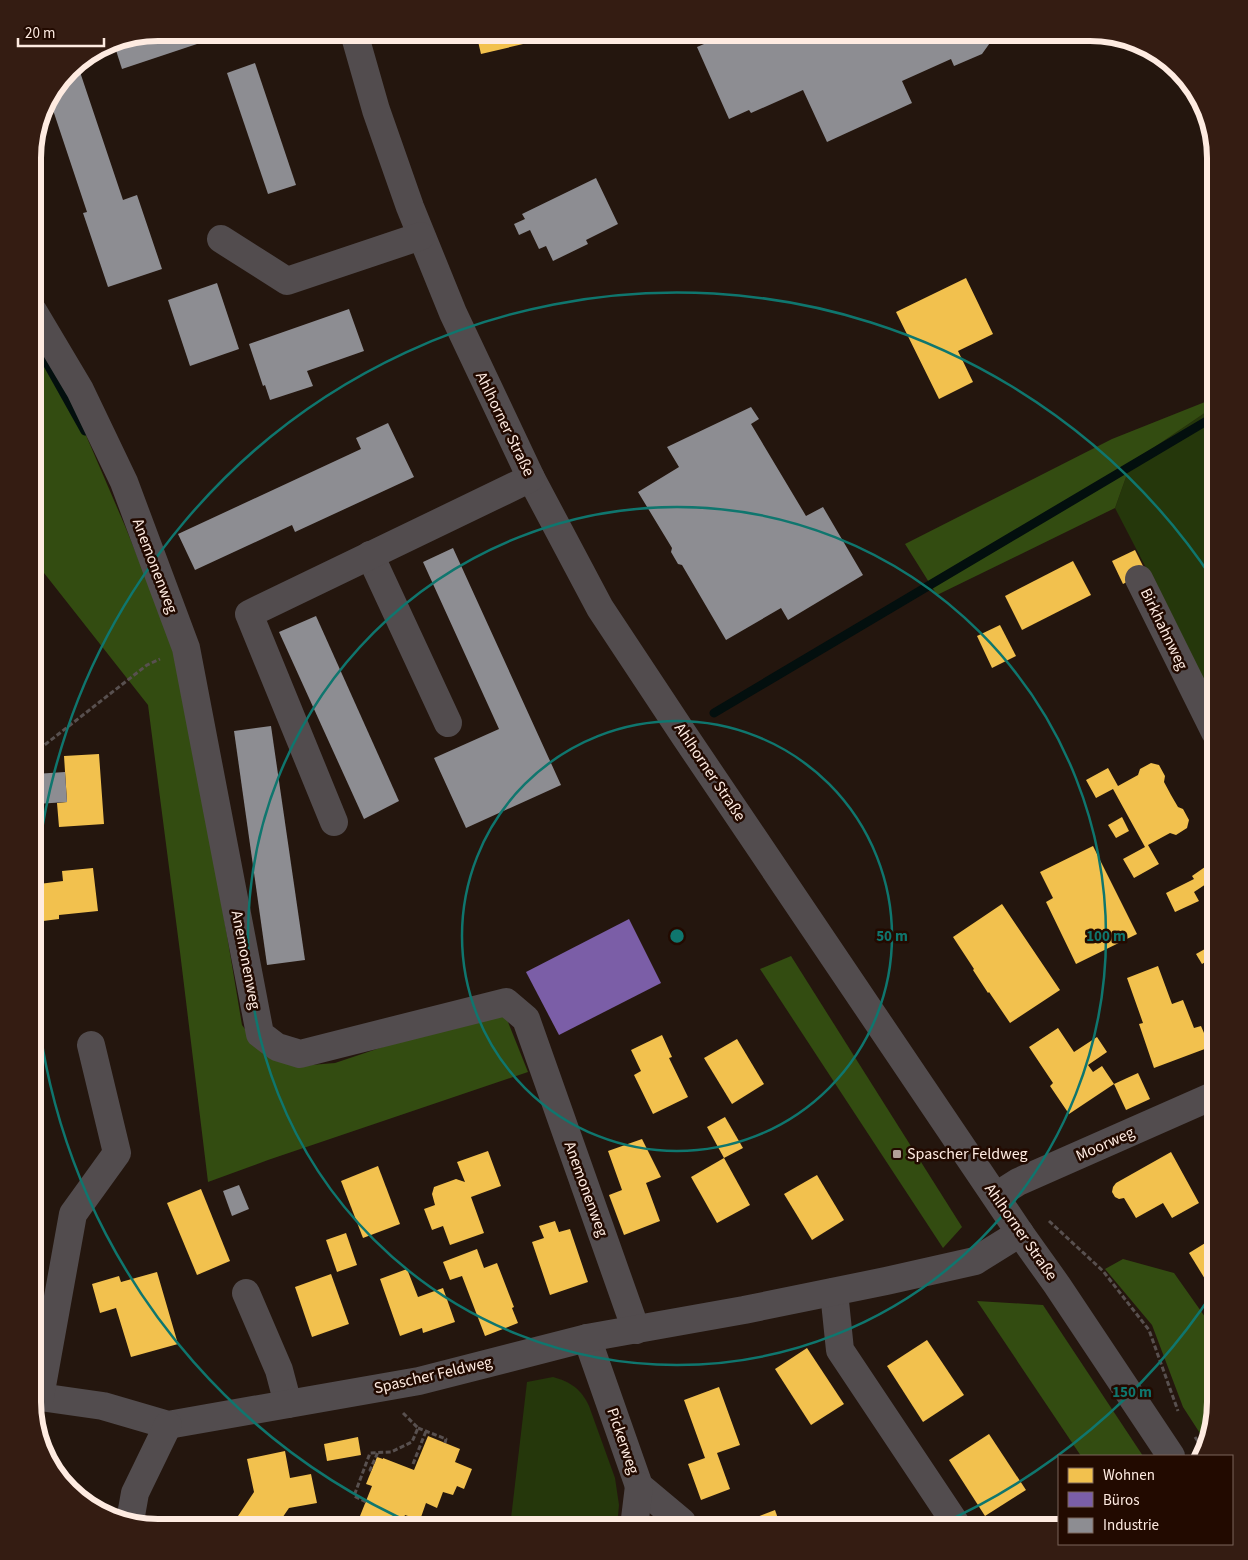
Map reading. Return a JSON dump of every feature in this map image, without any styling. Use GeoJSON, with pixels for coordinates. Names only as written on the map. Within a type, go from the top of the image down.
{"type":"FeatureCollection","features":[{"type":"Feature","properties":{"kind":"street","name":"Ahlhorner Straße"},"geometry":{"type":"LineString","coordinates":[[357,41],[376,110],[410,207],[453,313],[531,478],[600,608],[1170,1455]]}},
{"type":"Feature","properties":{"kind":"street"},"geometry":{"type":"LineString","coordinates":[[221,239],[286,281],[421,236]]}},
{"type":"Feature","properties":{"kind":"street","name":"Anemonenweg"},"geometry":{"type":"LineString","coordinates":[[41,324],[80,390],[124,482],[186,648],[260,1034],[277,1047],[300,1054],[506,1002],[526,1019],[636,1330]]}},
{"type":"Feature","properties":{"kind":"street"},"geometry":{"type":"LineString","coordinates":[[334,822],[249,614],[531,478]]}},
{"type":"Feature","properties":{"kind":"street"},"geometry":{"type":"LineString","coordinates":[[370,555],[448,723]]}},
{"type":"Feature","properties":{"kind":"street","name":"Birkhahnweg"},"geometry":{"type":"LineString","coordinates":[[1139,579],[1207,714]]}},
{"type":"Feature","properties":{"kind":"street"},"geometry":{"type":"LineString","coordinates":[[41,1371],[73,1214],[117,1153],[91,1045]]}},
{"type":"Feature","properties":{"kind":"street","name":"Moorweg"},"geometry":{"type":"LineString","coordinates":[[996,1196],[1018,1182],[1207,1099]]}},
{"type":"Feature","properties":{"kind":"street","name":"Spascher Feldweg"},"geometry":{"type":"LineString","coordinates":[[41,1397],[103,1406],[168,1425],[419,1381],[587,1338],[834,1292],[975,1261],[1020,1233]]}},
{"type":"Feature","properties":{"kind":"street"},"geometry":{"type":"LineString","coordinates":[[834,1292],[840,1350],[952,1519]]}},
{"type":"Feature","properties":{"kind":"street"},"geometry":{"type":"LineString","coordinates":[[246,1293],[279,1370],[288,1404]]}},
{"type":"Feature","properties":{"kind":"street","name":"Pickerweg"},"geometry":{"type":"LineString","coordinates":[[587,1338],[639,1486],[678,1519]]}},
{"type":"Feature","properties":{"kind":"street"},"geometry":{"type":"LineString","coordinates":[[131,1516],[135,1493],[168,1425]]}},
{"type":"Feature","properties":{"kind":"street"},"geometry":{"type":"LineString","coordinates":[[635,1519],[639,1486]]}},
{"type":"Feature","properties":{"kind":"path"},"geometry":{"type":"LineString","coordinates":[[41,748],[147,666]]}},
{"type":"Feature","properties":{"kind":"path"},"geometry":{"type":"LineString","coordinates":[[1045,1217],[1103,1271],[1149,1330],[1176,1409],[1182,1417]]}},
{"type":"Feature","properties":{"kind":"path"},"geometry":{"type":"LineString","coordinates":[[394,1386],[396,1405],[418,1428],[446,1439],[445,1443]]}},
{"type":"Feature","properties":{"kind":"path"},"geometry":{"type":"LineString","coordinates":[[366,1502],[354,1496],[370,1453],[391,1452],[412,1442],[418,1428]]}},
{"type":"Feature","properties":{"kind":"path"},"geometry":{"type":"LineString","coordinates":[[414,1464],[426,1431]]}},
{"type":"Feature","properties":{"kind":"path"},"geometry":{"type":"LineString","coordinates":[[1192,1433],[1199,1443]]}},
{"type":"Feature","properties":{"kind":"path"},"geometry":{"type":"LineString","coordinates":[[371,1471],[378,1452]]}},
{"type":"Feature","properties":{"kind":"green space"},"geometry":{"type":"Polygon","coordinates":[[[41,358],[70,398],[125,526],[182,667],[242,1025],[258,1047],[299,1066],[335,1063],[502,1007],[528,1072],[208,1182],[148,705],[41,569],[41,358]]]}},
{"type":"Feature","properties":{"kind":"green space"},"geometry":{"type":"Polygon","coordinates":[[[1207,401],[1207,411],[1131,463],[1115,508],[937,595],[905,544],[1112,439],[1207,401]]]}},
{"type":"Feature","properties":{"kind":"green space"},"geometry":{"type":"Polygon","coordinates":[[[1207,411],[1207,686],[1115,508],[1131,463],[1207,411]]]}},
{"type":"Feature","properties":{"kind":"green space"},"geometry":{"type":"Polygon","coordinates":[[[791,956],[962,1227],[943,1248],[760,969],[791,956]]]}},
{"type":"Feature","properties":{"kind":"green space"},"geometry":{"type":"Polygon","coordinates":[[[1123,1259],[1174,1273],[1207,1320],[1207,1402],[1202,1436],[1183,1407],[1152,1325],[1105,1269],[1123,1259]]]}},
{"type":"Feature","properties":{"kind":"green space"},"geometry":{"type":"Polygon","coordinates":[[[977,1301],[1043,1305],[1142,1455],[1080,1455],[977,1301]]]}},
{"type":"Feature","properties":{"kind":"green space"},"geometry":{"type":"Polygon","coordinates":[[[553,1377],[575,1387],[583,1395],[589,1406],[615,1478],[619,1505],[618,1519],[511,1519],[527,1382],[553,1377]]]}},
{"type":"Feature","properties":{"kind":"building: Wohnen"},"geometry":{"type":"Polygon","coordinates":[[[478,41],[536,41],[481,54],[478,41]]]}},
{"type":"Feature","properties":{"kind":"building: Wohnen"},"geometry":{"type":"Polygon","coordinates":[[[966,278],[993,334],[958,351],[973,382],[939,399],[896,312],[966,278]]]}},
{"type":"Feature","properties":{"kind":"building: Wohnen"},"geometry":{"type":"Polygon","coordinates":[[[1135,550],[1146,572],[1123,584],[1112,561],[1135,550]]]}},
{"type":"Feature","properties":{"kind":"building: Wohnen"},"geometry":{"type":"Polygon","coordinates":[[[1073,561],[1091,595],[1022,630],[1005,596],[1073,561]]]}},
{"type":"Feature","properties":{"kind":"building: Wohnen"},"geometry":{"type":"Polygon","coordinates":[[[1000,625],[1016,656],[992,668],[977,636],[1000,625]]]}},
{"type":"Feature","properties":{"kind":"building: Wohnen"},"geometry":{"type":"Polygon","coordinates":[[[99,754],[104,824],[59,827],[57,803],[67,802],[64,756],[99,754]]]}},
{"type":"Feature","properties":{"kind":"building: Wohnen"},"geometry":{"type":"Polygon","coordinates":[[[1151,763],[1159,765],[1165,776],[1164,782],[1171,795],[1178,807],[1183,809],[1189,820],[1187,828],[1176,835],[1170,833],[1148,845],[1159,864],[1134,878],[1123,859],[1145,847],[1113,789],[1096,798],[1086,780],[1108,768],[1118,786],[1138,775],[1140,769],[1151,763]]]}},
{"type":"Feature","properties":{"kind":"building: Wohnen"},"geometry":{"type":"Polygon","coordinates":[[[1122,817],[1129,831],[1116,838],[1108,825],[1122,817]]]}},
{"type":"Feature","properties":{"kind":"building: Wohnen"},"geometry":{"type":"Polygon","coordinates":[[[1093,846],[1137,934],[1076,964],[1046,902],[1053,898],[1040,872],[1093,846]]]}},
{"type":"Feature","properties":{"kind":"building: Wohnen"},"geometry":{"type":"Polygon","coordinates":[[[1207,866],[1207,883],[1194,892],[1199,901],[1175,912],[1166,893],[1194,879],[1192,876],[1207,866]]]}},
{"type":"Feature","properties":{"kind":"building: Wohnen"},"geometry":{"type":"Polygon","coordinates":[[[93,868],[98,911],[59,915],[59,919],[43,921],[44,931],[41,931],[41,884],[63,881],[62,871],[93,868]]]}},
{"type":"Feature","properties":{"kind":"building: Wohnen"},"geometry":{"type":"Polygon","coordinates":[[[1002,904],[1060,990],[1010,1023],[988,993],[953,937],[1002,904]]]}},
{"type":"Feature","properties":{"kind":"building: Wohnen"},"geometry":{"type":"Polygon","coordinates":[[[1207,948],[1207,961],[1202,964],[1196,954],[1207,948]]]}},
{"type":"Feature","properties":{"kind":"building: Wohnen"},"geometry":{"type":"Polygon","coordinates":[[[1158,966],[1172,1004],[1183,1000],[1194,1028],[1201,1026],[1207,1040],[1207,1048],[1154,1068],[1139,1024],[1143,1023],[1127,978],[1158,966]]]}},
{"type":"Feature","properties":{"kind":"building: Wohnen"},"geometry":{"type":"Polygon","coordinates":[[[1058,1028],[1074,1052],[1097,1037],[1107,1052],[1088,1065],[1093,1072],[1102,1066],[1114,1084],[1069,1114],[1050,1086],[1053,1083],[1029,1047],[1058,1028]]]}},
{"type":"Feature","properties":{"kind":"building: Wohnen"},"geometry":{"type":"Polygon","coordinates":[[[662,1035],[672,1057],[669,1058],[688,1097],[653,1114],[634,1075],[641,1071],[631,1050],[662,1035]]]}},
{"type":"Feature","properties":{"kind":"building: Wohnen"},"geometry":{"type":"Polygon","coordinates":[[[737,1039],[764,1084],[732,1104],[704,1058],[737,1039]]]}},
{"type":"Feature","properties":{"kind":"building: Wohnen"},"geometry":{"type":"Polygon","coordinates":[[[1138,1073],[1150,1099],[1126,1110],[1114,1084],[1138,1073]]]}},
{"type":"Feature","properties":{"kind":"building: Wohnen"},"geometry":{"type":"Polygon","coordinates":[[[725,1117],[743,1148],[724,1158],[707,1127],[725,1117]]]}},
{"type":"Feature","properties":{"kind":"building: Wohnen"},"geometry":{"type":"Polygon","coordinates":[[[642,1139],[661,1177],[646,1183],[660,1221],[624,1235],[609,1195],[622,1190],[608,1151],[642,1139]]]}},
{"type":"Feature","properties":{"kind":"building: Wohnen"},"geometry":{"type":"Polygon","coordinates":[[[488,1151],[501,1186],[471,1197],[484,1233],[450,1245],[443,1226],[432,1230],[424,1209],[435,1205],[432,1194],[434,1187],[456,1179],[465,1182],[457,1162],[488,1151]]]}},
{"type":"Feature","properties":{"kind":"building: Wohnen"},"geometry":{"type":"Polygon","coordinates":[[[1171,1152],[1199,1203],[1172,1218],[1163,1203],[1136,1218],[1124,1198],[1119,1199],[1115,1197],[1112,1192],[1113,1187],[1116,1183],[1171,1152]]]}},
{"type":"Feature","properties":{"kind":"building: Wohnen"},"geometry":{"type":"Polygon","coordinates":[[[724,1158],[750,1205],[717,1223],[691,1177],[724,1158]]]}},
{"type":"Feature","properties":{"kind":"building: Wohnen"},"geometry":{"type":"Polygon","coordinates":[[[378,1166],[400,1224],[363,1238],[341,1181],[378,1166]]]}},
{"type":"Feature","properties":{"kind":"building: Wohnen"},"geometry":{"type":"Polygon","coordinates":[[[817,1175],[844,1220],[812,1240],[784,1194],[817,1175]]]}},
{"type":"Feature","properties":{"kind":"building: Wohnen"},"geometry":{"type":"Polygon","coordinates":[[[201,1189],[230,1261],[197,1275],[167,1203],[201,1189]]]}},
{"type":"Feature","properties":{"kind":"building: Wohnen"},"geometry":{"type":"Polygon","coordinates":[[[555,1221],[559,1232],[570,1229],[588,1282],[550,1295],[532,1242],[544,1238],[539,1226],[555,1221]]]}},
{"type":"Feature","properties":{"kind":"building: Wohnen"},"geometry":{"type":"Polygon","coordinates":[[[346,1233],[357,1265],[337,1272],[326,1240],[346,1233]]]}},
{"type":"Feature","properties":{"kind":"building: Wohnen"},"geometry":{"type":"Polygon","coordinates":[[[1207,1242],[1207,1278],[1205,1279],[1189,1253],[1207,1242]]]}},
{"type":"Feature","properties":{"kind":"building: Wohnen"},"geometry":{"type":"Polygon","coordinates":[[[477,1249],[484,1268],[497,1263],[514,1307],[512,1308],[518,1323],[485,1336],[462,1276],[450,1280],[443,1262],[477,1249]]]}},
{"type":"Feature","properties":{"kind":"building: Wohnen"},"geometry":{"type":"Polygon","coordinates":[[[407,1269],[418,1297],[443,1288],[455,1322],[423,1333],[422,1328],[400,1336],[380,1279],[407,1269]]]}},
{"type":"Feature","properties":{"kind":"building: Wohnen"},"geometry":{"type":"Polygon","coordinates":[[[157,1272],[178,1344],[131,1357],[116,1308],[100,1313],[92,1284],[119,1276],[121,1282],[157,1272]]]}},
{"type":"Feature","properties":{"kind":"building: Wohnen"},"geometry":{"type":"Polygon","coordinates":[[[331,1274],[349,1324],[312,1337],[295,1287],[331,1274]]]}},
{"type":"Feature","properties":{"kind":"building: Wohnen"},"geometry":{"type":"Polygon","coordinates":[[[927,1340],[964,1395],[923,1422],[887,1366],[927,1340]]]}},
{"type":"Feature","properties":{"kind":"building: Wohnen"},"geometry":{"type":"Polygon","coordinates":[[[807,1348],[844,1404],[811,1425],[775,1369],[807,1348]]]}},
{"type":"Feature","properties":{"kind":"building: Wohnen"},"geometry":{"type":"Polygon","coordinates":[[[719,1387],[740,1445],[717,1453],[730,1489],[701,1500],[688,1464],[705,1458],[684,1400],[719,1387]]]}},
{"type":"Feature","properties":{"kind":"building: Wohnen"},"geometry":{"type":"Polygon","coordinates":[[[989,1434],[1026,1490],[985,1516],[949,1460],[989,1434]]]}},
{"type":"Feature","properties":{"kind":"building: Wohnen"},"geometry":{"type":"Polygon","coordinates":[[[428,1436],[460,1449],[455,1462],[472,1469],[464,1489],[457,1486],[453,1495],[443,1492],[437,1508],[426,1503],[420,1519],[405,1515],[403,1519],[368,1519],[360,1516],[372,1486],[366,1484],[377,1457],[414,1470],[428,1436]]]}},
{"type":"Feature","properties":{"kind":"building: Wohnen"},"geometry":{"type":"Polygon","coordinates":[[[358,1437],[361,1455],[327,1461],[324,1444],[358,1437]]]}},
{"type":"Feature","properties":{"kind":"building: Wohnen"},"geometry":{"type":"Polygon","coordinates":[[[285,1451],[290,1478],[311,1474],[317,1503],[289,1508],[281,1519],[242,1519],[238,1516],[254,1492],[247,1459],[285,1451]]]}},
{"type":"Feature","properties":{"kind":"building: Wohnen"},"geometry":{"type":"Polygon","coordinates":[[[775,1510],[778,1519],[752,1519],[775,1510]]]}},
{"type":"Feature","properties":{"kind":"building: Büros"},"geometry":{"type":"Polygon","coordinates":[[[629,919],[661,983],[559,1035],[526,972],[629,919]]]}},
{"type":"Feature","properties":{"kind":"building: Industrie"},"geometry":{"type":"Polygon","coordinates":[[[150,41],[196,41],[197,44],[122,69],[116,49],[128,45],[150,41]]]}},
{"type":"Feature","properties":{"kind":"building: Industrie"},"geometry":{"type":"Polygon","coordinates":[[[711,41],[991,41],[982,54],[954,66],[951,59],[902,81],[912,103],[827,142],[803,90],[751,113],[749,110],[729,119],[697,47],[711,41]]]}},
{"type":"Feature","properties":{"kind":"building: Industrie"},"geometry":{"type":"Polygon","coordinates":[[[255,63],[296,185],[268,194],[227,73],[255,63]]]}},
{"type":"Feature","properties":{"kind":"building: Industrie"},"geometry":{"type":"Polygon","coordinates":[[[80,71],[123,200],[137,195],[162,269],[108,287],[83,213],[87,212],[52,108],[65,87],[80,71]]]}},
{"type":"Feature","properties":{"kind":"building: Industrie"},"geometry":{"type":"Polygon","coordinates":[[[596,178],[618,224],[586,240],[588,244],[553,261],[546,246],[539,249],[530,230],[519,235],[514,224],[525,219],[522,214],[596,178]]]}},
{"type":"Feature","properties":{"kind":"building: Industrie"},"geometry":{"type":"Polygon","coordinates":[[[217,283],[239,349],[190,366],[168,300],[217,283]]]}},
{"type":"Feature","properties":{"kind":"building: Industrie"},"geometry":{"type":"Polygon","coordinates":[[[349,309],[364,351],[307,371],[313,386],[270,400],[265,385],[263,386],[249,344],[349,309]]]}},
{"type":"Feature","properties":{"kind":"building: Industrie"},"geometry":{"type":"Polygon","coordinates":[[[751,407],[759,419],[751,424],[806,516],[823,507],[863,575],[788,620],[781,608],[726,640],[682,565],[678,564],[671,552],[672,548],[638,492],[679,467],[667,447],[751,407]]]}},
{"type":"Feature","properties":{"kind":"building: Industrie"},"geometry":{"type":"Polygon","coordinates":[[[388,423],[414,477],[295,532],[292,525],[195,570],[178,534],[361,449],[356,438],[388,423]]]}},
{"type":"Feature","properties":{"kind":"building: Industrie"},"geometry":{"type":"Polygon","coordinates":[[[453,548],[561,785],[466,828],[434,758],[499,729],[423,562],[453,548]]]}},
{"type":"Feature","properties":{"kind":"building: Industrie"},"geometry":{"type":"Polygon","coordinates":[[[316,616],[399,801],[364,819],[279,632],[316,616]]]}},
{"type":"Feature","properties":{"kind":"building: Industrie"},"geometry":{"type":"Polygon","coordinates":[[[271,726],[305,960],[267,965],[234,731],[271,726]]]}},
{"type":"Feature","properties":{"kind":"building: Industrie"},"geometry":{"type":"Polygon","coordinates":[[[65,772],[67,802],[41,804],[41,774],[65,772]]]}},
{"type":"Feature","properties":{"kind":"building: Industrie"},"geometry":{"type":"Polygon","coordinates":[[[239,1185],[249,1209],[232,1216],[223,1191],[239,1185]]]}},
{"type":"Feature","properties":{"kind":"waterway"},"geometry":{"type":"LineString","coordinates":[[41,352],[85,431]]}},
{"type":"Feature","properties":{"kind":"waterway"},"geometry":{"type":"LineString","coordinates":[[714,713],[1207,421]]}},
{"type":"Feature","properties":{"kind":"place","name":"Spascher Feldweg"},"geometry":{"type":"Point","coordinates":[897,1154]}}]}
